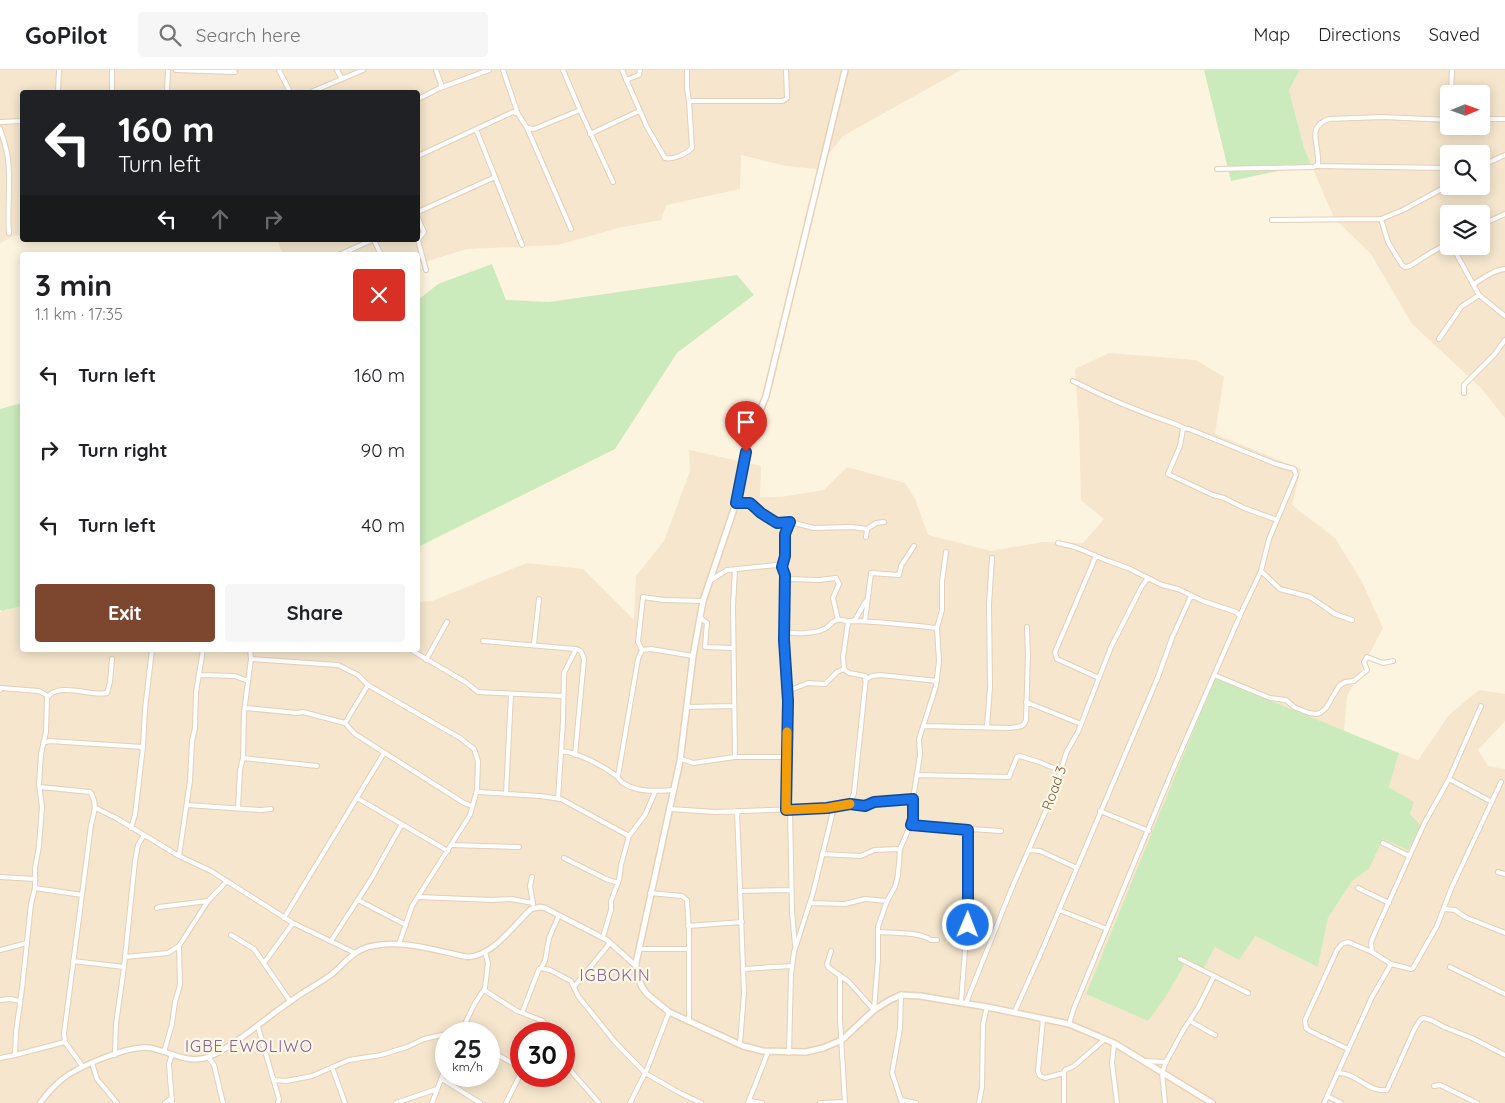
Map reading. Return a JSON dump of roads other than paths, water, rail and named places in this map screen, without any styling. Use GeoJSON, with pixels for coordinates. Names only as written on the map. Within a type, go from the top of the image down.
{"type":"FeatureCollection","features":[{"type":"Feature","properties":{"kind":"main road"},"geometry":{"type":"LineString","coordinates":[[845,70],[780,344],[766,396],[750,435],[736,503],[703,601],[693,656],[681,759],[639,949],[636,966],[638,980],[647,994],[669,1012],[740,1044],[768,1052],[815,1050],[842,1040],[874,1010],[901,995],[920,996],[987,1007],[1069,1024],[1114,1043],[1142,1062],[1212,1103]]}},
{"type":"Feature","properties":{"kind":"street"},"geometry":{"type":"LineString","coordinates":[[58,90],[59,70]]}},
{"type":"Feature","properties":{"kind":"street"},"geometry":{"type":"LineString","coordinates":[[112,70],[112,90]]}},
{"type":"Feature","properties":{"kind":"street"},"geometry":{"type":"LineString","coordinates":[[167,90],[168,70]]}},
{"type":"Feature","properties":{"kind":"street"},"geometry":{"type":"LineString","coordinates":[[176,70],[235,72]]}},
{"type":"Feature","properties":{"kind":"street"},"geometry":{"type":"LineString","coordinates":[[279,70],[289,90]]}},
{"type":"Feature","properties":{"kind":"street"},"geometry":{"type":"LineString","coordinates":[[337,70],[342,79]]}},
{"type":"Feature","properties":{"kind":"street"},"geometry":{"type":"LineString","coordinates":[[316,90],[363,70]]}},
{"type":"Feature","properties":{"kind":"street"},"geometry":{"type":"LineString","coordinates":[[436,70],[441,84],[440,88]]}},
{"type":"Feature","properties":{"kind":"street"},"geometry":{"type":"LineString","coordinates":[[420,98],[440,88],[489,70]]}},
{"type":"Feature","properties":{"kind":"street"},"geometry":{"type":"LineString","coordinates":[[503,70],[518,114],[527,128],[571,230]]}},
{"type":"Feature","properties":{"kind":"street"},"geometry":{"type":"LineString","coordinates":[[563,70],[613,182]]}},
{"type":"Feature","properties":{"kind":"street"},"geometry":{"type":"LineString","coordinates":[[622,70],[660,151],[665,158],[670,159],[687,153],[692,148],[687,70]]}},
{"type":"Feature","properties":{"kind":"street"},"geometry":{"type":"LineString","coordinates":[[626,80],[639,75],[640,70]]}},
{"type":"Feature","properties":{"kind":"street"},"geometry":{"type":"LineString","coordinates":[[689,101],[782,101],[787,98],[786,70]]}},
{"type":"Feature","properties":{"kind":"street"},"geometry":{"type":"LineString","coordinates":[[1451,85],[1452,70]]}},
{"type":"Feature","properties":{"kind":"street"},"geometry":{"type":"LineString","coordinates":[[527,128],[534,129],[580,110]]}},
{"type":"Feature","properties":{"kind":"street"},"geometry":{"type":"LineString","coordinates":[[590,134],[640,111]]}},
{"type":"Feature","properties":{"kind":"street"},"geometry":{"type":"LineString","coordinates":[[420,155],[513,112],[518,114]]}},
{"type":"Feature","properties":{"kind":"street"},"geometry":{"type":"LineString","coordinates":[[1316,166],[1318,159],[1316,130],[1318,124],[1325,121],[1340,118],[1382,117],[1440,120]]}},
{"type":"Feature","properties":{"kind":"street"},"geometry":{"type":"LineString","coordinates":[[1490,119],[1505,119]]}},
{"type":"Feature","properties":{"kind":"street"},"geometry":{"type":"LineString","coordinates":[[0,122],[20,121]]}},
{"type":"Feature","properties":{"kind":"street"},"geometry":{"type":"LineString","coordinates":[[0,129],[8,158],[7,212],[9,233]]}},
{"type":"Feature","properties":{"kind":"street"},"geometry":{"type":"LineString","coordinates":[[476,129],[522,245]]}},
{"type":"Feature","properties":{"kind":"street"},"geometry":{"type":"LineString","coordinates":[[1490,162],[1505,155]]}},
{"type":"Feature","properties":{"kind":"street"},"geometry":{"type":"LineString","coordinates":[[1217,169],[1310,168],[1316,166],[1440,168]]}},
{"type":"Feature","properties":{"kind":"street"},"geometry":{"type":"LineString","coordinates":[[420,211],[495,177]]}},
{"type":"Feature","properties":{"kind":"street"},"geometry":{"type":"LineString","coordinates":[[1272,220],[1381,219],[1440,190]]}},
{"type":"Feature","properties":{"kind":"street"},"geometry":{"type":"LineString","coordinates":[[1490,221],[1505,214]]}},
{"type":"Feature","properties":{"kind":"street"},"geometry":{"type":"LineString","coordinates":[[1381,219],[1388,242],[1402,266],[1410,266],[1440,248]]}},
{"type":"Feature","properties":{"kind":"street"},"geometry":{"type":"LineString","coordinates":[[420,223],[424,232],[420,237]]}},
{"type":"Feature","properties":{"kind":"street"},"geometry":{"type":"LineString","coordinates":[[346,252],[368,242]]}},
{"type":"Feature","properties":{"kind":"street"},"geometry":{"type":"LineString","coordinates":[[419,242],[426,270]]}},
{"type":"Feature","properties":{"kind":"street"},"geometry":{"type":"LineString","coordinates":[[1457,255],[1479,295],[1505,316]]}},
{"type":"Feature","properties":{"kind":"street"},"geometry":{"type":"LineString","coordinates":[[1474,284],[1484,277],[1505,269]]}},
{"type":"Feature","properties":{"kind":"street"},"geometry":{"type":"LineString","coordinates":[[1439,339],[1461,307],[1479,295]]}},
{"type":"Feature","properties":{"kind":"street"},"geometry":{"type":"LineString","coordinates":[[1464,393],[1464,385],[1494,355],[1505,340]]}},
{"type":"Feature","properties":{"kind":"street"},"geometry":{"type":"LineString","coordinates":[[1069,1024],[1239,613],[1261,571],[1265,549],[1296,475],[1294,469],[1276,464],[1189,429],[1183,429],[1178,425],[1073,381]]}},
{"type":"Feature","properties":{"kind":"street"},"geometry":{"type":"LineString","coordinates":[[1183,429],[1180,446],[1168,474],[1213,495],[1277,520]]}},
{"type":"Feature","properties":{"kind":"street"},"geometry":{"type":"LineString","coordinates":[[736,503],[750,503],[777,523],[790,522],[814,528],[852,527],[867,529],[877,522],[884,522]]}},
{"type":"Feature","properties":{"kind":"street"},"geometry":{"type":"LineString","coordinates":[[790,522],[785,534],[785,556],[782,567],[785,575],[788,691],[787,753],[784,758],[796,947]]}},
{"type":"Feature","properties":{"kind":"street"},"geometry":{"type":"LineString","coordinates":[[866,537],[867,529]]}},
{"type":"Feature","properties":{"kind":"street"},"geometry":{"type":"LineString","coordinates":[[1058,543],[1076,547],[1128,568],[1162,585],[1178,589],[1191,596],[1239,613]]}},
{"type":"Feature","properties":{"kind":"street"},"geometry":{"type":"LineString","coordinates":[[865,621],[871,573],[899,575],[901,566],[914,546]]}},
{"type":"Feature","properties":{"kind":"street"},"geometry":{"type":"LineString","coordinates":[[874,1010],[878,932],[887,901],[897,880],[900,849],[913,819],[913,799],[920,755],[918,743],[937,681],[939,661],[937,628],[942,610],[942,581],[946,552]]}},
{"type":"Feature","properties":{"kind":"street"},"geometry":{"type":"LineString","coordinates":[[1096,556],[1055,652],[1057,659],[1099,678]]}},
{"type":"Feature","properties":{"kind":"street"},"geometry":{"type":"LineString","coordinates":[[987,727],[990,687],[989,604],[992,558]]}},
{"type":"Feature","properties":{"kind":"street"},"geometry":{"type":"LineString","coordinates":[[709,581],[729,570],[776,565],[782,567]]}},
{"type":"Feature","properties":{"kind":"street"},"geometry":{"type":"LineString","coordinates":[[734,757],[735,569]]}},
{"type":"Feature","properties":{"kind":"street"},"geometry":{"type":"LineString","coordinates":[[729,570],[734,575]]}},
{"type":"Feature","properties":{"kind":"street"},"geometry":{"type":"LineString","coordinates":[[1261,571],[1280,589],[1310,597],[1335,614],[1352,620]]}},
{"type":"Feature","properties":{"kind":"street"},"geometry":{"type":"LineString","coordinates":[[785,575],[788,579],[795,580],[836,579],[839,584],[833,598],[838,620]]}},
{"type":"Feature","properties":{"kind":"street","name":"Road 3"},"geometry":{"type":"LineString","coordinates":[[963,1003],[1052,799],[1067,751],[1081,724],[1111,647],[1144,581],[1148,578]]}},
{"type":"Feature","properties":{"kind":"street"},"geometry":{"type":"LineString","coordinates":[[1014,1013],[1191,596]]}},
{"type":"Feature","properties":{"kind":"street"},"geometry":{"type":"LineString","coordinates":[[642,650],[638,642],[643,597],[664,600],[703,601]]}},
{"type":"Feature","properties":{"kind":"street"},"geometry":{"type":"LineString","coordinates":[[534,644],[538,599]]}},
{"type":"Feature","properties":{"kind":"street"},"geometry":{"type":"LineString","coordinates":[[854,620],[867,599]]}},
{"type":"Feature","properties":{"kind":"street"},"geometry":{"type":"LineString","coordinates":[[701,618],[708,622],[704,647],[734,648]]}},
{"type":"Feature","properties":{"kind":"street"},"geometry":{"type":"LineString","coordinates":[[785,632],[799,633],[821,630],[840,619],[848,622],[854,620],[937,628]]}},
{"type":"Feature","properties":{"kind":"street"},"geometry":{"type":"LineString","coordinates":[[426,660],[447,622]]}},
{"type":"Feature","properties":{"kind":"street"},"geometry":{"type":"LineString","coordinates":[[848,622],[843,657],[844,669],[849,673],[865,676],[854,793],[850,804]]}},
{"type":"Feature","properties":{"kind":"street"},"geometry":{"type":"LineString","coordinates":[[923,726],[1023,726],[1026,720],[1027,626]]}},
{"type":"Feature","properties":{"kind":"street"},"geometry":{"type":"LineString","coordinates":[[483,641],[534,644],[581,651],[584,659],[575,755]]}},
{"type":"Feature","properties":{"kind":"street"},"geometry":{"type":"LineString","coordinates":[[558,799],[564,674],[576,649]]}},
{"type":"Feature","properties":{"kind":"street"},"geometry":{"type":"LineString","coordinates":[[642,650],[651,649],[693,656]]}},
{"type":"Feature","properties":{"kind":"street"},"geometry":{"type":"LineString","coordinates":[[642,650],[638,659],[618,776],[619,780],[625,784],[655,792],[673,790]]}},
{"type":"Feature","properties":{"kind":"street"},"geometry":{"type":"LineString","coordinates":[[132,828],[144,746],[145,709],[152,652]]}},
{"type":"Feature","properties":{"kind":"street"},"geometry":{"type":"LineString","coordinates":[[180,856],[195,728],[196,692],[203,652]]}},
{"type":"Feature","properties":{"kind":"street"},"geometry":{"type":"LineString","coordinates":[[238,808],[250,652]]}},
{"type":"Feature","properties":{"kind":"street"},"geometry":{"type":"LineString","coordinates":[[414,652],[467,683],[476,691],[563,696]]}},
{"type":"Feature","properties":{"kind":"street"},"geometry":{"type":"LineString","coordinates":[[1214,675],[1270,698],[1286,700],[1294,707],[1316,714],[1326,708],[1340,686],[1345,682],[1354,681],[1366,671],[1364,662],[1368,657],[1383,662],[1393,661]]}},
{"type":"Feature","properties":{"kind":"street"},"geometry":{"type":"LineString","coordinates":[[0,690],[1,688],[39,691],[48,696],[62,691],[74,690],[97,694],[107,693],[112,658]]}},
{"type":"Feature","properties":{"kind":"street"},"geometry":{"type":"LineString","coordinates":[[251,660],[338,665],[358,675],[368,685],[460,738],[474,749],[478,775],[470,815],[412,906],[399,944]]}},
{"type":"Feature","properties":{"kind":"street"},"geometry":{"type":"LineString","coordinates":[[788,691],[808,683],[825,684],[837,672],[844,669]]}},
{"type":"Feature","properties":{"kind":"street"},"geometry":{"type":"LineString","coordinates":[[199,675],[235,676],[248,680]]}},
{"type":"Feature","properties":{"kind":"street"},"geometry":{"type":"LineString","coordinates":[[865,680],[872,676],[881,675],[937,681]]}},
{"type":"Feature","properties":{"kind":"street"},"geometry":{"type":"LineString","coordinates":[[345,723],[368,685]]}},
{"type":"Feature","properties":{"kind":"street"},"geometry":{"type":"LineString","coordinates":[[506,794],[511,694]]}},
{"type":"Feature","properties":{"kind":"street"},"geometry":{"type":"LineString","coordinates":[[15,1054],[42,816],[40,787],[41,754],[46,741],[48,696]]}},
{"type":"Feature","properties":{"kind":"street"},"geometry":{"type":"LineString","coordinates":[[1026,702],[1081,724]]}},
{"type":"Feature","properties":{"kind":"street"},"geometry":{"type":"LineString","coordinates":[[686,707],[733,706]]}},
{"type":"Feature","properties":{"kind":"street"},"geometry":{"type":"LineString","coordinates":[[1372,952],[1372,940],[1409,856],[1449,779],[1481,706]]}},
{"type":"Feature","properties":{"kind":"street"},"geometry":{"type":"LineString","coordinates":[[245,708],[296,713],[304,712],[345,723],[355,734],[384,753],[464,803],[472,806]]}},
{"type":"Feature","properties":{"kind":"street"},"geometry":{"type":"LineString","coordinates":[[46,741],[144,746]]}},
{"type":"Feature","properties":{"kind":"street"},"geometry":{"type":"LineString","coordinates":[[561,751],[575,755],[618,776]]}},
{"type":"Feature","properties":{"kind":"street"},"geometry":{"type":"LineString","coordinates":[[284,918],[384,753]]}},
{"type":"Feature","properties":{"kind":"street"},"geometry":{"type":"LineString","coordinates":[[917,775],[1009,777],[1017,757],[1020,756],[1061,771]]}},
{"type":"Feature","properties":{"kind":"street"},"geometry":{"type":"LineString","coordinates":[[681,759],[696,763],[734,757],[784,758]]}},
{"type":"Feature","properties":{"kind":"street"},"geometry":{"type":"LineString","coordinates":[[243,758],[317,766]]}},
{"type":"Feature","properties":{"kind":"street"},"geometry":{"type":"LineString","coordinates":[[1449,779],[1492,802]]}},
{"type":"Feature","properties":{"kind":"street"},"geometry":{"type":"LineString","coordinates":[[1348,1049],[1310,1031],[1306,1028],[1305,1020],[1342,944],[1349,942],[1372,952],[1391,964],[1413,968],[1430,939],[1501,782]]}},
{"type":"Feature","properties":{"kind":"street"},"geometry":{"type":"LineString","coordinates":[[40,787],[90,792],[96,808],[82,895],[64,1034],[65,1042],[83,1067]]}},
{"type":"Feature","properties":{"kind":"street"},"geometry":{"type":"LineString","coordinates":[[480,792],[558,799],[629,836]]}},
{"type":"Feature","properties":{"kind":"street"},"geometry":{"type":"LineString","coordinates":[[603,937],[611,910],[610,901],[618,882],[629,836],[645,815],[655,792]]}},
{"type":"Feature","properties":{"kind":"street"},"geometry":{"type":"LineString","coordinates":[[357,798],[448,851]]}},
{"type":"Feature","properties":{"kind":"street"},"geometry":{"type":"LineString","coordinates":[[670,809],[708,812],[788,810],[827,808],[850,804],[865,806],[874,802],[913,799]]}},
{"type":"Feature","properties":{"kind":"street"},"geometry":{"type":"LineString","coordinates":[[187,805],[271,809]]}},
{"type":"Feature","properties":{"kind":"street"},"geometry":{"type":"LineString","coordinates":[[788,1052],[792,966],[834,807]]}},
{"type":"Feature","properties":{"kind":"street"},"geometry":{"type":"LineString","coordinates":[[96,808],[227,881],[284,918],[355,953]]}},
{"type":"Feature","properties":{"kind":"street"},"geometry":{"type":"LineString","coordinates":[[737,811],[744,992],[740,1044]]}},
{"type":"Feature","properties":{"kind":"street"},"geometry":{"type":"LineString","coordinates":[[1100,811],[1149,831]]}},
{"type":"Feature","properties":{"kind":"street"},"geometry":{"type":"LineString","coordinates":[[331,941],[358,900],[402,824]]}},
{"type":"Feature","properties":{"kind":"street"},"geometry":{"type":"LineString","coordinates":[[911,825],[1001,831]]}},
{"type":"Feature","properties":{"kind":"street"},"geometry":{"type":"LineString","coordinates":[[963,1003],[968,925],[968,830]]}},
{"type":"Feature","properties":{"kind":"street"},"geometry":{"type":"LineString","coordinates":[[114,1055],[135,861],[138,845],[144,835]]}},
{"type":"Feature","properties":{"kind":"street"},"geometry":{"type":"LineString","coordinates":[[1033,841],[1040,851]]}},
{"type":"Feature","properties":{"kind":"street"},"geometry":{"type":"LineString","coordinates":[[1383,843],[1409,856]]}},
{"type":"Feature","properties":{"kind":"street"},"geometry":{"type":"LineString","coordinates":[[452,845],[519,847]]}},
{"type":"Feature","properties":{"kind":"street"},"geometry":{"type":"LineString","coordinates":[[822,854],[861,856],[874,850],[900,849]]}},
{"type":"Feature","properties":{"kind":"street"},"geometry":{"type":"LineString","coordinates":[[1029,850],[1040,851],[1077,868]]}},
{"type":"Feature","properties":{"kind":"street"},"geometry":{"type":"LineString","coordinates":[[564,858],[606,879],[618,882]]}},
{"type":"Feature","properties":{"kind":"street"},"geometry":{"type":"LineString","coordinates":[[1498,872],[1505,874]]}},
{"type":"Feature","properties":{"kind":"street"},"geometry":{"type":"LineString","coordinates":[[0,877],[35,879]]}},
{"type":"Feature","properties":{"kind":"street"},"geometry":{"type":"LineString","coordinates":[[532,877],[530,886],[534,906]]}},
{"type":"Feature","properties":{"kind":"street"},"geometry":{"type":"LineString","coordinates":[[125,957],[168,953],[179,946],[208,901],[227,881]]}},
{"type":"Feature","properties":{"kind":"street"},"geometry":{"type":"LineString","coordinates":[[35,888],[82,895]]}},
{"type":"Feature","properties":{"kind":"street"},"geometry":{"type":"LineString","coordinates":[[1358,888],[1389,903]]}},
{"type":"Feature","properties":{"kind":"street"},"geometry":{"type":"LineString","coordinates":[[740,891],[792,890]]}},
{"type":"Feature","properties":{"kind":"street"},"geometry":{"type":"LineString","coordinates":[[650,893],[684,897],[687,900],[689,1020]]}},
{"type":"Feature","properties":{"kind":"street"},"geometry":{"type":"LineString","coordinates":[[419,897],[511,899],[545,908],[603,937],[636,966]]}},
{"type":"Feature","properties":{"kind":"street"},"geometry":{"type":"LineString","coordinates":[[810,903],[845,904],[862,899],[887,901]]}},
{"type":"Feature","properties":{"kind":"street"},"geometry":{"type":"LineString","coordinates":[[358,900],[406,925]]}},
{"type":"Feature","properties":{"kind":"street"},"geometry":{"type":"LineString","coordinates":[[157,908],[160,906],[208,901]]}},
{"type":"Feature","properties":{"kind":"street"},"geometry":{"type":"LineString","coordinates":[[40,1103],[62,1080],[83,1067],[127,1050],[145,1047],[191,1060],[208,1057],[258,1027],[290,1001],[332,974],[355,953],[365,948],[399,944],[418,946],[468,957],[476,956],[499,942],[534,906]]}},
{"type":"Feature","properties":{"kind":"street"},"geometry":{"type":"LineString","coordinates":[[1444,909],[1455,910],[1465,917],[1505,932]]}},
{"type":"Feature","properties":{"kind":"street"},"geometry":{"type":"LineString","coordinates":[[1059,910],[1107,929]]}},
{"type":"Feature","properties":{"kind":"street"},"geometry":{"type":"LineString","coordinates":[[522,1014],[545,960],[549,938],[559,915]]}},
{"type":"Feature","properties":{"kind":"street"},"geometry":{"type":"LineString","coordinates":[[688,926],[742,922]]}},
{"type":"Feature","properties":{"kind":"street"},"geometry":{"type":"LineString","coordinates":[[264,963],[293,923]]}},
{"type":"Feature","properties":{"kind":"street"},"geometry":{"type":"LineString","coordinates":[[878,932],[937,940]]}},
{"type":"Feature","properties":{"kind":"street"},"geometry":{"type":"LineString","coordinates":[[231,935],[254,950],[290,1001]]}},
{"type":"Feature","properties":{"kind":"street"},"geometry":{"type":"LineString","coordinates":[[0,950],[27,943]]}},
{"type":"Feature","properties":{"kind":"street"},"geometry":{"type":"LineString","coordinates":[[574,987],[610,943]]}},
{"type":"Feature","properties":{"kind":"street"},"geometry":{"type":"LineString","coordinates":[[164,1052],[180,985],[179,946]]}},
{"type":"Feature","properties":{"kind":"street"},"geometry":{"type":"LineString","coordinates":[[639,949],[688,950]]}},
{"type":"Feature","properties":{"kind":"street"},"geometry":{"type":"LineString","coordinates":[[831,951],[827,964],[840,974],[874,1010]]}},
{"type":"Feature","properties":{"kind":"street"},"geometry":{"type":"LineString","coordinates":[[466,1022],[475,1003],[484,990],[488,963],[485,952]]}},
{"type":"Feature","properties":{"kind":"street"},"geometry":{"type":"LineString","coordinates":[[1180,959],[1248,993]]}},
{"type":"Feature","properties":{"kind":"street"},"geometry":{"type":"LineString","coordinates":[[545,960],[549,969]]}},
{"type":"Feature","properties":{"kind":"street"},"geometry":{"type":"LineString","coordinates":[[73,961],[124,967]]}},
{"type":"Feature","properties":{"kind":"street"},"geometry":{"type":"LineString","coordinates":[[1324,1103],[1372,997],[1391,964]]}},
{"type":"Feature","properties":{"kind":"street"},"geometry":{"type":"LineString","coordinates":[[743,969],[792,966]]}},
{"type":"Feature","properties":{"kind":"street"},"geometry":{"type":"LineString","coordinates":[[1450,967],[1505,994]]}},
{"type":"Feature","properties":{"kind":"street"},"geometry":{"type":"LineString","coordinates":[[541,968],[549,969],[571,981],[578,996],[615,1042],[645,1073],[701,1103]]}},
{"type":"Feature","properties":{"kind":"street"},"geometry":{"type":"LineString","coordinates":[[820,1103],[845,1103],[840,974]]}},
{"type":"Feature","properties":{"kind":"street"},"geometry":{"type":"LineString","coordinates":[[1165,1103],[1162,1074],[1166,1062],[1198,1008],[1214,976]]}},
{"type":"Feature","properties":{"kind":"street"},"geometry":{"type":"LineString","coordinates":[[484,990],[522,1014],[544,1022]]}},
{"type":"Feature","properties":{"kind":"street"},"geometry":{"type":"LineString","coordinates":[[901,995],[901,1021],[892,1074],[902,1102],[916,1103]]}},
{"type":"Feature","properties":{"kind":"street"},"geometry":{"type":"LineString","coordinates":[[0,1000],[20,1001]]}},
{"type":"Feature","properties":{"kind":"street"},"geometry":{"type":"LineString","coordinates":[[979,1103],[982,1087],[983,1024],[987,1007]]}},
{"type":"Feature","properties":{"kind":"street"},"geometry":{"type":"LineString","coordinates":[[630,1103],[645,1073],[669,1012]]}},
{"type":"Feature","properties":{"kind":"street"},"geometry":{"type":"LineString","coordinates":[[1337,1073],[1345,1074],[1378,1090],[1387,1090],[1415,1028],[1423,1018],[1472,1038],[1505,1055]]}},
{"type":"Feature","properties":{"kind":"street"},"geometry":{"type":"LineString","coordinates":[[1043,1019],[1038,1071],[1040,1076],[1045,1078],[1064,1073],[1065,1070],[1074,1066],[1105,1039]]}},
{"type":"Feature","properties":{"kind":"street"},"geometry":{"type":"LineString","coordinates":[[1190,1021],[1215,1035]]}},
{"type":"Feature","properties":{"kind":"street"},"geometry":{"type":"LineString","coordinates":[[258,1027],[274,1080],[279,1099],[278,1103]]}},
{"type":"Feature","properties":{"kind":"street"},"geometry":{"type":"LineString","coordinates":[[274,1080],[286,1082],[312,1076],[349,1060],[407,1047],[420,1040],[435,1037]]}},
{"type":"Feature","properties":{"kind":"street"},"geometry":{"type":"LineString","coordinates":[[0,1058],[65,1042]]}},
{"type":"Feature","properties":{"kind":"street"},"geometry":{"type":"LineString","coordinates":[[1114,1043],[1112,1063],[1117,1103]]}},
{"type":"Feature","properties":{"kind":"street"},"geometry":{"type":"LineString","coordinates":[[762,1103],[748,1102],[768,1052]]}},
{"type":"Feature","properties":{"kind":"street"},"geometry":{"type":"LineString","coordinates":[[165,1103],[172,1101],[169,1064],[172,1054]]}},
{"type":"Feature","properties":{"kind":"street"},"geometry":{"type":"LineString","coordinates":[[208,1057],[214,1065],[223,1103]]}},
{"type":"Feature","properties":{"kind":"street"},"geometry":{"type":"LineString","coordinates":[[1142,1062],[1166,1062]]}},
{"type":"Feature","properties":{"kind":"street"},"geometry":{"type":"LineString","coordinates":[[92,1063],[97,1078],[117,1103]]}},
{"type":"Feature","properties":{"kind":"street"},"geometry":{"type":"LineString","coordinates":[[337,1078],[340,1064]]}},
{"type":"Feature","properties":{"kind":"street"},"geometry":{"type":"LineString","coordinates":[[332,1067],[345,1103]]}},
{"type":"Feature","properties":{"kind":"street"},"geometry":{"type":"LineString","coordinates":[[1064,1073],[1064,1103]]}},
{"type":"Feature","properties":{"kind":"street"},"geometry":{"type":"LineString","coordinates":[[575,1076],[599,1103]]}},
{"type":"Feature","properties":{"kind":"street"},"geometry":{"type":"LineString","coordinates":[[1164,1086],[1174,1080]]}},
{"type":"Feature","properties":{"kind":"street"},"geometry":{"type":"LineString","coordinates":[[1434,1086],[1440,1085],[1476,1103]]}},
{"type":"Feature","properties":{"kind":"street"},"geometry":{"type":"LineString","coordinates":[[455,1087],[480,1103]]}},
{"type":"Feature","properties":{"kind":"street"},"geometry":{"type":"LineString","coordinates":[[506,1103],[514,1087]]}},
{"type":"Feature","properties":{"kind":"street"},"geometry":{"type":"LineString","coordinates":[[396,1103],[437,1089]]}},
{"type":"Feature","properties":{"kind":"street"},"geometry":{"type":"LineString","coordinates":[[432,1103],[437,1089]]}},
{"type":"Feature","properties":{"kind":"street"},"geometry":{"type":"LineString","coordinates":[[1327,1096],[1341,1103]]}},
{"type":"Feature","properties":{"kind":"district","name":"IGBOKIN"},"geometry":{"type":"Point","coordinates":[615,975]}},
{"type":"Feature","properties":{"kind":"district","name":"IGBE EWOLIWO"},"geometry":{"type":"Point","coordinates":[249,1046]}}]}
